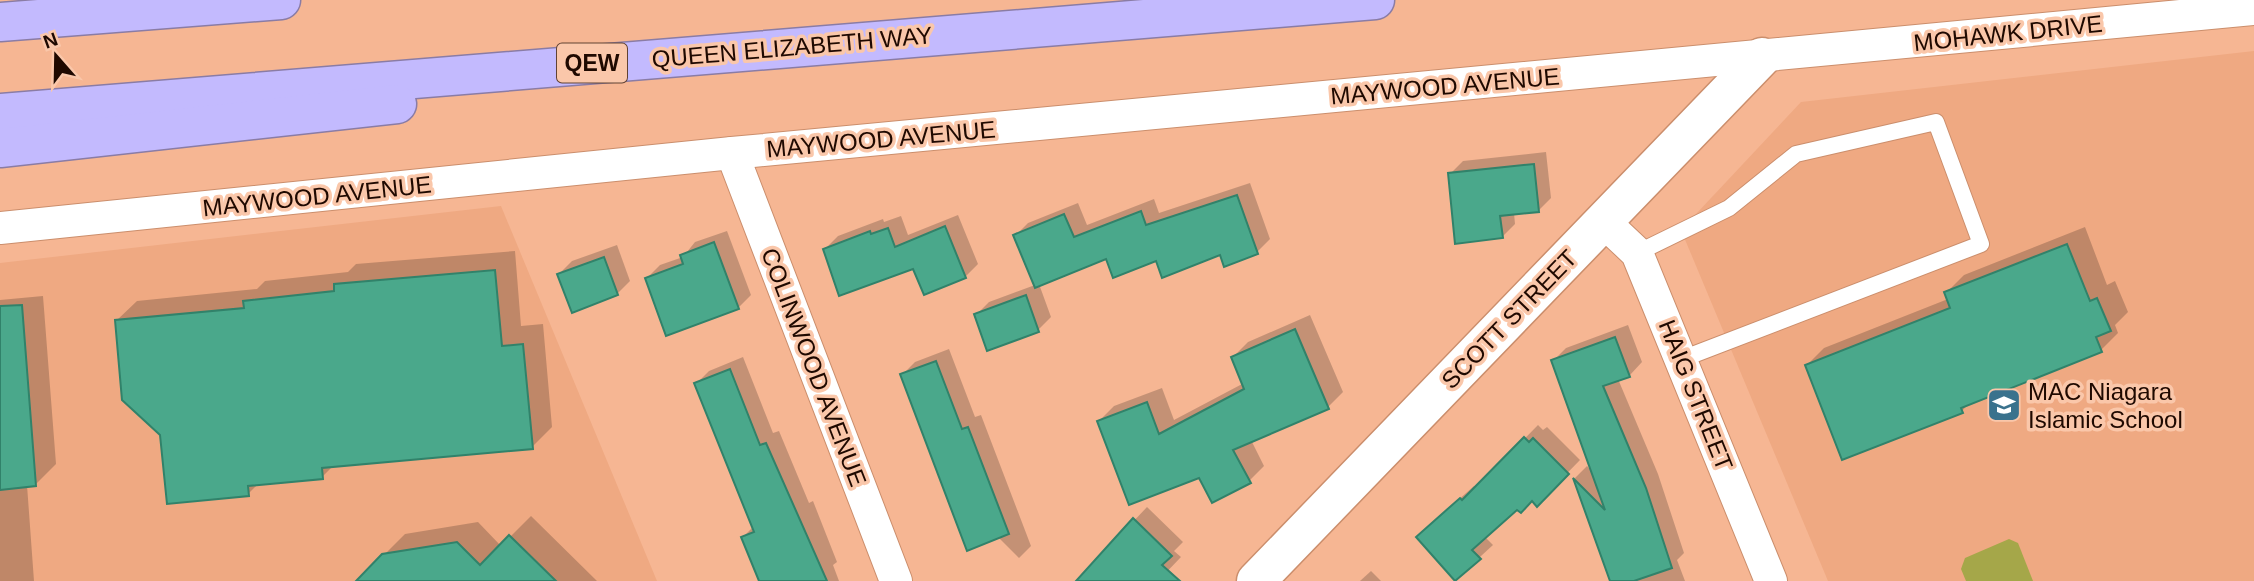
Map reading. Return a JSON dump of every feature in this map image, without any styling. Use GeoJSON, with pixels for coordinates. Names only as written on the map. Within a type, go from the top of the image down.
{"type":"FeatureCollection","features":[{"type":"Feature","properties":{"kind":"highway"},"geometry":{"type":"LineString","coordinates":[[0,22],[281,0]]}},
{"type":"Feature","properties":{"kind":"highway","name":"QUEEN ELIZABETH WAY"},"geometry":{"type":"LineString","coordinates":[[0,113],[188,95],[1374,0]]}},
{"type":"Feature","properties":{"kind":"highway"},"geometry":{"type":"LineString","coordinates":[[0,148],[1185,16]]}},
{"type":"Feature","properties":{"kind":"street","name":"MOHAWK DRIVE"},"geometry":{"type":"LineString","coordinates":[[1762,57],[2254,9]]}},
{"type":"Feature","properties":{"kind":"street","name":"MAYWOOD AVENUE"},"geometry":{"type":"LineString","coordinates":[[0,228],[732,153],[1762,57]]}},
{"type":"Feature","properties":{"kind":"street","name":"SCOTT STREET"},"geometry":{"type":"LineString","coordinates":[[1256,581],[1762,57]]}},
{"type":"Feature","properties":{"kind":"street","name":"COLINWOOD AVENUE"},"geometry":{"type":"LineString","coordinates":[[732,153],[896,581]]}},
{"type":"Feature","properties":{"kind":"street","name":"HAIG STREET"},"geometry":{"type":"LineString","coordinates":[[1603,221],[1637,253],[1771,581]]}},
{"type":"Feature","properties":{"kind":"lane"},"geometry":{"type":"LineString","coordinates":[[1637,253],[1729,208],[1796,154],[1936,122],[1982,244],[1682,359]]}},
{"type":"Feature","properties":{"kind":"shaded area","name":"MAC Niagara Islamic School"},"geometry":{"type":"Polygon","coordinates":[[[2254,51],[2254,581],[1828,581],[1681,230],[1801,102],[2254,51]]]}},
{"type":"Feature","properties":{"kind":"shaded area"},"geometry":{"type":"Polygon","coordinates":[[[501,206],[657,581],[0,581],[0,263],[501,206]]]}},
{"type":"Feature","properties":{"kind":"shaded area"},"geometry":{"type":"Polygon","coordinates":[[[2009,539],[2018,543],[2033,581],[1966,581],[1961,569],[1965,558],[2009,539]]]}},
{"type":"Feature","properties":{"kind":"building"},"geometry":{"type":"Polygon","coordinates":[[[1534,164],[1539,212],[1500,216],[1503,238],[1455,244],[1448,173],[1534,164]]]}},
{"type":"Feature","properties":{"kind":"building"},"geometry":{"type":"Polygon","coordinates":[[[1237,195],[1258,254],[1224,267],[1220,255],[1162,278],[1156,261],[1113,278],[1106,259],[1035,288],[1013,235],[1064,214],[1074,237],[1141,211],[1146,225],[1237,195]]]}},
{"type":"Feature","properties":{"kind":"building"},"geometry":{"type":"Polygon","coordinates":[[[945,226],[966,278],[924,295],[913,269],[839,296],[823,249],[870,231],[871,234],[888,228],[895,247],[945,226]]]}},
{"type":"Feature","properties":{"kind":"building"},"geometry":{"type":"Polygon","coordinates":[[[714,242],[739,309],[666,336],[645,278],[683,264],[680,255],[714,242]]]}},
{"type":"Feature","properties":{"kind":"building"},"geometry":{"type":"Polygon","coordinates":[[[2067,244],[2090,301],[2097,298],[2111,331],[2096,337],[2102,352],[1961,408],[1963,413],[1842,460],[1805,365],[1950,308],[1944,292],[2067,244]]]}},
{"type":"Feature","properties":{"kind":"building"},"geometry":{"type":"Polygon","coordinates":[[[604,257],[618,295],[572,313],[557,274],[604,257]]]}},
{"type":"Feature","properties":{"kind":"building"},"geometry":{"type":"Polygon","coordinates":[[[495,270],[502,346],[523,344],[533,449],[322,468],[323,479],[248,486],[249,496],[167,504],[160,435],[122,400],[115,320],[244,308],[243,301],[334,291],[334,284],[495,270]]]}},
{"type":"Feature","properties":{"kind":"building"},"geometry":{"type":"Polygon","coordinates":[[[1026,295],[1039,332],[987,351],[974,314],[1026,295]]]}},
{"type":"Feature","properties":{"kind":"building"},"geometry":{"type":"Polygon","coordinates":[[[22,305],[36,486],[0,490],[0,306],[22,305]]]}},
{"type":"Feature","properties":{"kind":"building"},"geometry":{"type":"Polygon","coordinates":[[[1295,329],[1329,409],[1233,450],[1251,483],[1212,503],[1199,478],[1129,505],[1097,421],[1147,402],[1159,434],[1244,389],[1231,357],[1295,329]]]}},
{"type":"Feature","properties":{"kind":"building"},"geometry":{"type":"Polygon","coordinates":[[[1615,337],[1630,377],[1603,386],[1646,488],[1672,568],[1634,581],[1610,581],[1573,478],[1605,510],[1551,360],[1615,337]]]}},
{"type":"Feature","properties":{"kind":"building"},"geometry":{"type":"Polygon","coordinates":[[[936,361],[962,429],[968,427],[1009,534],[967,551],[900,374],[936,361]]]}},
{"type":"Feature","properties":{"kind":"building"},"geometry":{"type":"Polygon","coordinates":[[[730,369],[760,445],[766,443],[827,581],[759,581],[741,537],[754,532],[694,383],[730,369]]]}},
{"type":"Feature","properties":{"kind":"building"},"geometry":{"type":"Polygon","coordinates":[[[1524,437],[1529,442],[1533,438],[1569,474],[1537,507],[1532,501],[1521,513],[1517,510],[1472,550],[1481,559],[1455,581],[1416,537],[1460,498],[1462,500],[1524,437]]]}},
{"type":"Feature","properties":{"kind":"building"},"geometry":{"type":"Polygon","coordinates":[[[1133,518],[1172,556],[1162,565],[1180,581],[1076,581],[1133,518]]]}},
{"type":"Feature","properties":{"kind":"building"},"geometry":{"type":"Polygon","coordinates":[[[509,535],[556,581],[356,581],[382,554],[457,542],[480,565],[509,535]]]}},
{"type":"Feature","properties":{"kind":"place","name":"MAC Niagara Islamic School"},"geometry":{"type":"Point","coordinates":[2004,405]}}]}
